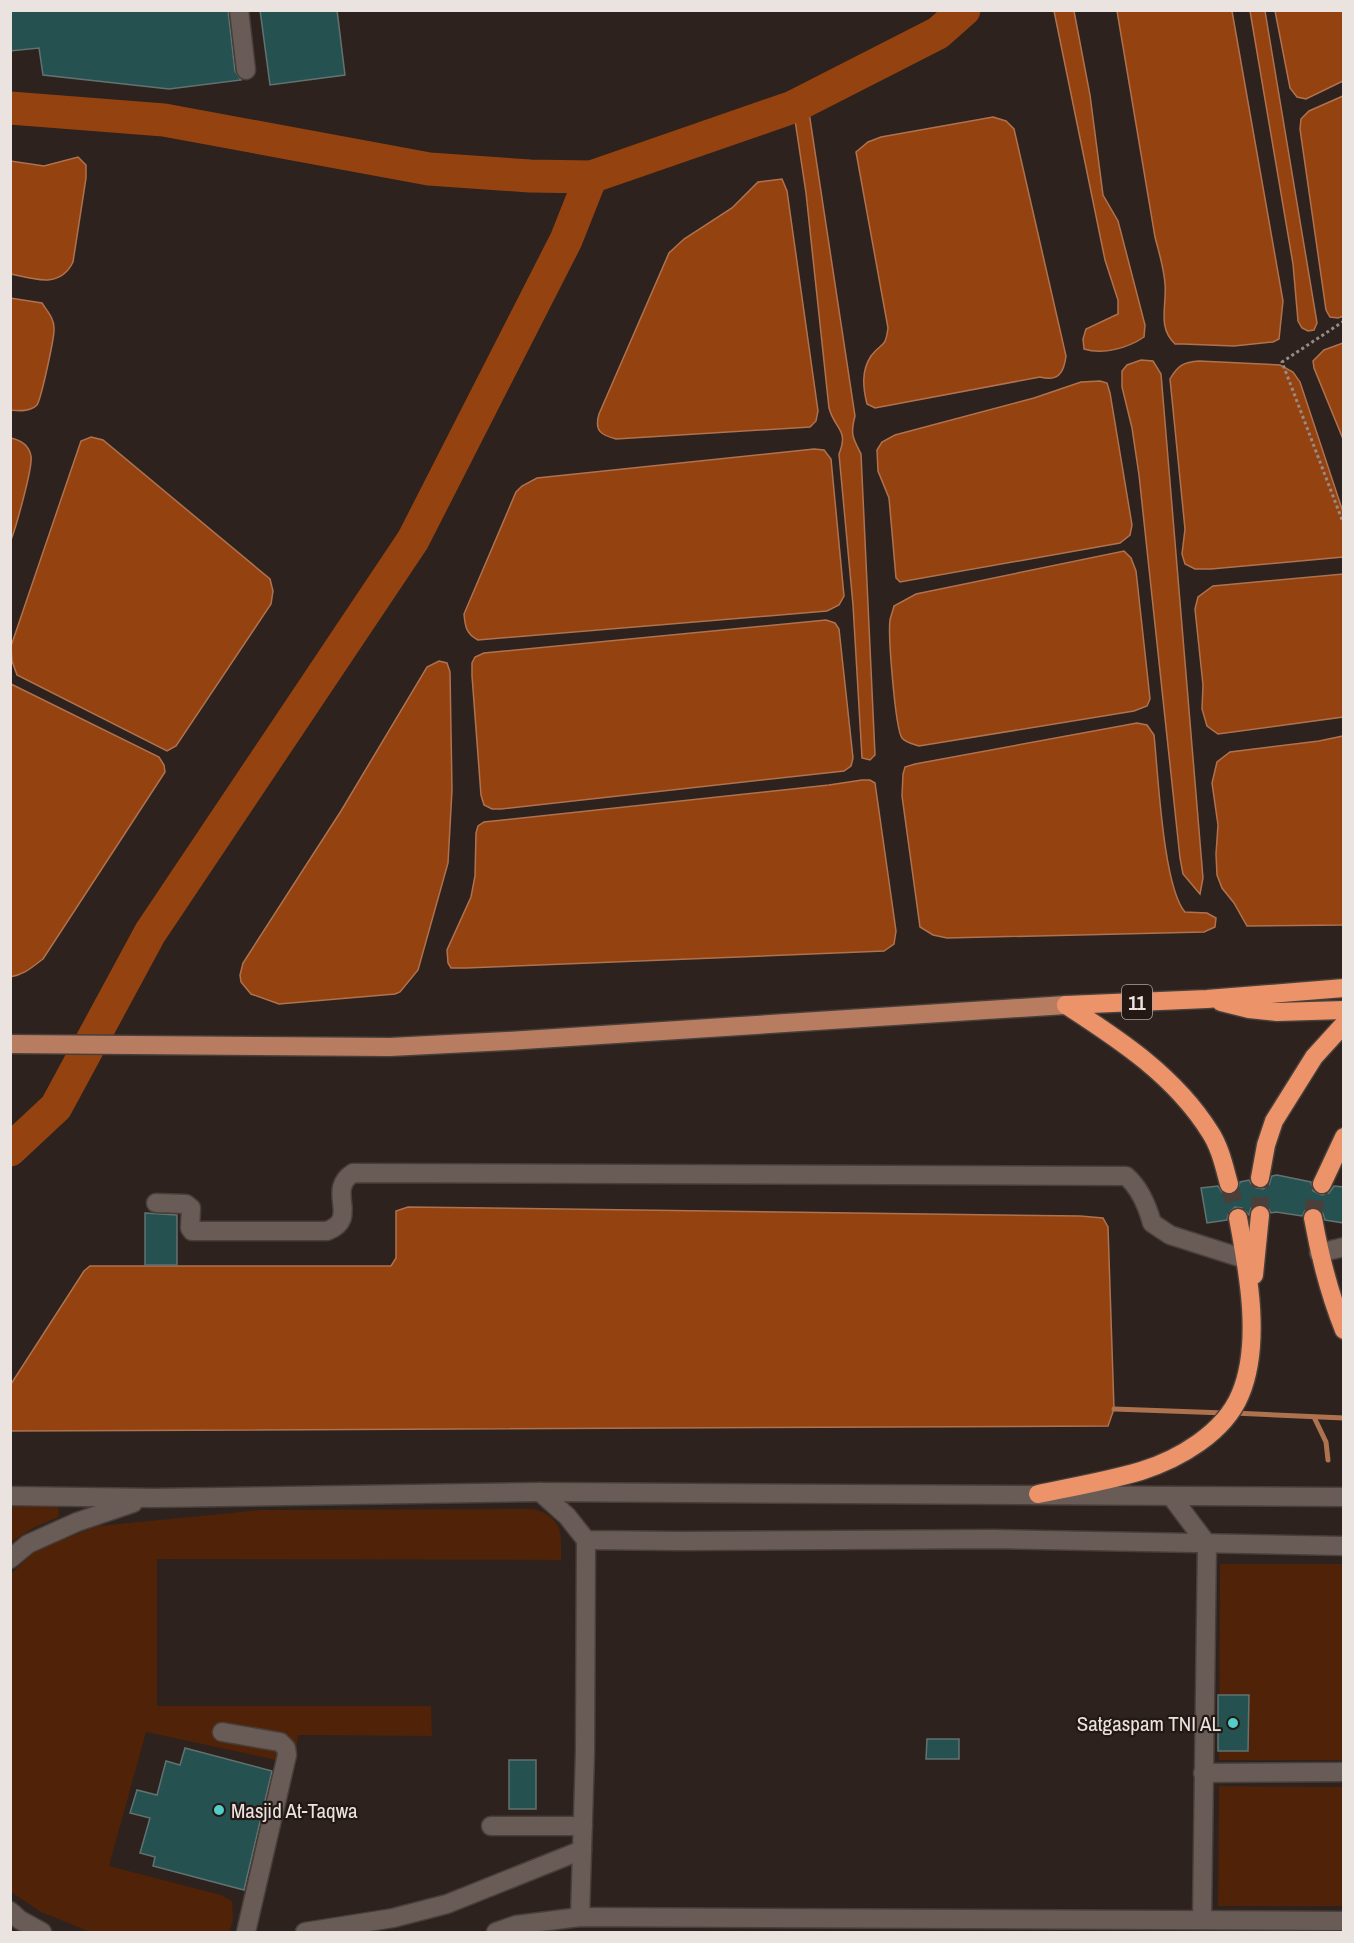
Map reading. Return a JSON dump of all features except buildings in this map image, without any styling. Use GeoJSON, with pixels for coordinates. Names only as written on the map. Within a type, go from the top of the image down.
{"type":"FeatureCollection","features":[{"type":"Feature","properties":{"kind":"highway","name":"11"},"geometry":{"type":"LineString","coordinates":[[1066,1005],[1207,999],[1344,988]]}},
{"type":"Feature","properties":{"kind":"highway","name":"11"},"geometry":{"type":"LineString","coordinates":[[1207,999],[1249,1009],[1277,1012],[1344,1010]]}},
{"type":"Feature","properties":{"kind":"highway"},"geometry":{"type":"LineString","coordinates":[[1066,1005],[1122,1041],[1160,1072],[1190,1105],[1210,1133],[1221,1156],[1229,1184]]}},
{"type":"Feature","properties":{"kind":"highway"},"geometry":{"type":"LineString","coordinates":[[1260,1178],[1266,1145],[1274,1121],[1314,1057],[1344,1024]]}},
{"type":"Feature","properties":{"kind":"highway"},"geometry":{"type":"LineString","coordinates":[[1322,1184],[1344,1137]]}},
{"type":"Feature","properties":{"kind":"highway"},"geometry":{"type":"LineString","coordinates":[[1250,1310],[1260,1215]]}},
{"type":"Feature","properties":{"kind":"highway"},"geometry":{"type":"LineString","coordinates":[[1038,1494],[1141,1471],[1190,1449],[1214,1430],[1229,1414],[1240,1396],[1250,1365],[1250,1310],[1238,1218]]}},
{"type":"Feature","properties":{"kind":"highway"},"geometry":{"type":"LineString","coordinates":[[1313,1218],[1330,1296],[1344,1330]]}},
{"type":"Feature","properties":{"kind":"main road"},"geometry":{"type":"LineString","coordinates":[[10,1044],[390,1047],[1066,1005]]}},
{"type":"Feature","properties":{"kind":"street"},"geometry":{"type":"LineString","coordinates":[[239,10],[246,70]]}},
{"type":"Feature","properties":{"kind":"street"},"geometry":{"type":"LineString","coordinates":[[156,1203],[186,1204],[191,1208],[190,1228],[192,1231],[327,1231],[336,1228],[343,1218],[341,1187],[344,1178],[353,1173],[1126,1176],[1135,1184],[1148,1209],[1152,1223],[1170,1235],[1245,1259]]}},
{"type":"Feature","properties":{"kind":"street"},"geometry":{"type":"LineString","coordinates":[[1319,1253],[1344,1247]]}},
{"type":"Feature","properties":{"kind":"street"},"geometry":{"type":"LineString","coordinates":[[540,1492],[567,1516],[586,1540],[580,1917]]}},
{"type":"Feature","properties":{"kind":"street"},"geometry":{"type":"LineString","coordinates":[[10,1496],[153,1498],[540,1492],[1344,1497]]}},
{"type":"Feature","properties":{"kind":"street"},"geometry":{"type":"LineString","coordinates":[[1171,1496],[1207,1544],[1202,1920]]}},
{"type":"Feature","properties":{"kind":"street"},"geometry":{"type":"LineString","coordinates":[[10,1559],[28,1544],[77,1522],[105,1511],[153,1498]]}},
{"type":"Feature","properties":{"kind":"street"},"geometry":{"type":"LineString","coordinates":[[586,1540],[994,1539],[1344,1546]]}},
{"type":"Feature","properties":{"kind":"street"},"geometry":{"type":"LineString","coordinates":[[222,1732],[280,1742],[286,1748],[288,1755],[246,1932]]}},
{"type":"Feature","properties":{"kind":"street"},"geometry":{"type":"LineString","coordinates":[[1203,1773],[1344,1772]]}},
{"type":"Feature","properties":{"kind":"street"},"geometry":{"type":"LineString","coordinates":[[491,1826],[583,1826]]}},
{"type":"Feature","properties":{"kind":"street"},"geometry":{"type":"LineString","coordinates":[[305,1932],[393,1918],[447,1904],[582,1850]]}},
{"type":"Feature","properties":{"kind":"street"},"geometry":{"type":"LineString","coordinates":[[10,1911],[20,1920],[42,1932]]}},
{"type":"Feature","properties":{"kind":"street"},"geometry":{"type":"LineString","coordinates":[[496,1932],[516,1925],[580,1917],[1344,1921]]}},
{"type":"Feature","properties":{"kind":"path"},"geometry":{"type":"LineString","coordinates":[[1344,321],[1282,362],[1344,525]]}},
{"type":"Feature","properties":{"kind":"shaded area"},"geometry":{"type":"Polygon","coordinates":[[[1054,11],[1074,11],[1090,95],[1103,195],[1118,221],[1145,325],[1144,337],[1131,344],[1107,351],[1084,349],[1083,339],[1086,329],[1118,314],[1118,300],[1105,260],[1054,11]]]}},
{"type":"Feature","properties":{"kind":"shaded area"},"geometry":{"type":"Polygon","coordinates":[[[1117,11],[1232,11],[1283,301],[1279,339],[1273,342],[1234,346],[1175,344],[1166,331],[1164,272],[1155,237],[1117,11]]]}},
{"type":"Feature","properties":{"kind":"shaded area"},"geometry":{"type":"Polygon","coordinates":[[[1250,11],[1265,11],[1317,323],[1314,330],[1308,331],[1302,328],[1298,321],[1293,264],[1250,11]]]}},
{"type":"Feature","properties":{"kind":"shaded area"},"geometry":{"type":"Polygon","coordinates":[[[1275,11],[1343,11],[1343,81],[1306,99],[1297,97],[1290,88],[1275,11]]]}},
{"type":"Feature","properties":{"kind":"shaded area"},"geometry":{"type":"Polygon","coordinates":[[[1343,96],[1344,316],[1338,318],[1330,317],[1326,310],[1300,129],[1301,119],[1309,111],[1343,96]]]}},
{"type":"Feature","properties":{"kind":"shaded area"},"geometry":{"type":"Polygon","coordinates":[[[807,99],[855,416],[853,436],[861,454],[875,755],[870,760],[862,758],[853,605],[839,454],[842,434],[829,408],[806,193],[793,107],[807,99]]]}},
{"type":"Feature","properties":{"kind":"shaded area"},"geometry":{"type":"Polygon","coordinates":[[[993,117],[1006,121],[1014,129],[1066,356],[1064,367],[1056,377],[1040,377],[875,408],[867,404],[864,374],[871,356],[884,343],[888,328],[856,152],[868,142],[881,137],[993,117]]]}},
{"type":"Feature","properties":{"kind":"shaded area"},"geometry":{"type":"Polygon","coordinates":[[[78,157],[86,165],[86,178],[73,262],[68,270],[54,279],[37,280],[11,274],[11,161],[44,166],[78,157]]]}},
{"type":"Feature","properties":{"kind":"shaded area"},"geometry":{"type":"Polygon","coordinates":[[[782,179],[787,191],[818,411],[816,421],[810,427],[616,439],[603,434],[597,425],[599,414],[669,253],[684,239],[732,208],[758,182],[782,179]]]}},
{"type":"Feature","properties":{"kind":"shaded area"},"geometry":{"type":"Polygon","coordinates":[[[10,298],[42,303],[54,324],[50,354],[39,400],[37,405],[31,409],[11,410],[10,298]]]}},
{"type":"Feature","properties":{"kind":"shaded area"},"geometry":{"type":"Polygon","coordinates":[[[1344,343],[1343,439],[1313,361],[1324,350],[1344,343]]]}},
{"type":"Feature","properties":{"kind":"shaded area"},"geometry":{"type":"Polygon","coordinates":[[[1141,360],[1153,361],[1161,374],[1203,878],[1200,894],[1183,874],[1180,858],[1139,475],[1132,428],[1122,387],[1122,371],[1127,365],[1141,360]]]}},
{"type":"Feature","properties":{"kind":"shaded area"},"geometry":{"type":"Polygon","coordinates":[[[1199,361],[1280,365],[1293,372],[1300,382],[1343,512],[1343,557],[1211,569],[1195,569],[1185,564],[1182,554],[1185,529],[1170,379],[1182,365],[1199,361]]]}},
{"type":"Feature","properties":{"kind":"shaded area"},"geometry":{"type":"Polygon","coordinates":[[[1081,382],[1107,383],[1110,393],[1132,525],[1130,535],[1120,543],[900,582],[896,578],[889,498],[878,471],[877,450],[882,442],[895,435],[1034,398],[1081,382]]]}},
{"type":"Feature","properties":{"kind":"shaded area"},"geometry":{"type":"Polygon","coordinates":[[[91,437],[103,440],[270,579],[273,591],[271,604],[176,746],[167,751],[17,675],[12,661],[11,646],[81,441],[91,437]]]}},
{"type":"Feature","properties":{"kind":"shaded area"},"geometry":{"type":"Polygon","coordinates":[[[11,438],[24,444],[31,456],[31,462],[11,540],[11,438]]]}},
{"type":"Feature","properties":{"kind":"shaded area"},"geometry":{"type":"Polygon","coordinates":[[[814,449],[824,450],[831,459],[844,596],[839,605],[827,611],[478,640],[467,629],[464,614],[516,492],[537,478],[814,449]]]}},
{"type":"Feature","properties":{"kind":"shaded area"},"geometry":{"type":"Polygon","coordinates":[[[1124,551],[1131,558],[1136,571],[1150,699],[1147,706],[1134,711],[919,746],[902,738],[897,717],[891,661],[890,620],[894,606],[916,594],[1124,551]]]}},
{"type":"Feature","properties":{"kind":"shaded area"},"geometry":{"type":"Polygon","coordinates":[[[1343,574],[1343,717],[1218,734],[1207,726],[1202,709],[1203,685],[1195,609],[1198,597],[1213,586],[1343,574]]]}},
{"type":"Feature","properties":{"kind":"shaded area"},"geometry":{"type":"Polygon","coordinates":[[[826,620],[835,623],[839,629],[853,758],[851,766],[844,771],[501,809],[492,809],[484,805],[481,795],[472,676],[472,663],[475,657],[484,653],[826,620]]]}},
{"type":"Feature","properties":{"kind":"shaded area"},"geometry":{"type":"Polygon","coordinates":[[[439,661],[447,663],[450,672],[452,790],[448,863],[418,970],[400,992],[395,994],[279,1004],[251,994],[241,982],[243,963],[341,811],[427,667],[439,661]]]}},
{"type":"Feature","properties":{"kind":"shaded area"},"geometry":{"type":"Polygon","coordinates":[[[11,684],[159,757],[165,772],[43,959],[24,973],[10,977],[11,684]]]}},
{"type":"Feature","properties":{"kind":"shaded area"},"geometry":{"type":"Polygon","coordinates":[[[1137,723],[1147,725],[1154,735],[1163,828],[1171,879],[1178,899],[1185,912],[1207,913],[1216,918],[1215,927],[1204,932],[947,938],[933,935],[920,927],[902,796],[905,767],[1137,723]]]}},
{"type":"Feature","properties":{"kind":"shaded area"},"geometry":{"type":"Polygon","coordinates":[[[1343,736],[1343,925],[1247,926],[1222,888],[1217,875],[1218,825],[1212,783],[1217,762],[1230,752],[1343,736]]]}},
{"type":"Feature","properties":{"kind":"shaded area"},"geometry":{"type":"Polygon","coordinates":[[[862,780],[875,783],[896,931],[894,944],[884,951],[466,968],[451,968],[448,963],[447,950],[471,897],[475,876],[476,833],[478,826],[484,822],[862,780]]]}},
{"type":"Feature","properties":{"kind":"shaded area"},"geometry":{"type":"Polygon","coordinates":[[[408,1207],[1103,1218],[1108,1227],[1114,1409],[1108,1426],[11,1431],[11,1384],[84,1271],[90,1266],[391,1266],[396,1258],[396,1211],[408,1207]]]}},
{"type":"Feature","properties":{"kind":"shaded area"},"geometry":{"type":"Polygon","coordinates":[[[11,1507],[58,1507],[59,1517],[35,1527],[11,1542],[11,1507]]]}},
{"type":"Feature","properties":{"kind":"shaded area"},"geometry":{"type":"Polygon","coordinates":[[[534,1509],[556,1522],[560,1534],[561,1560],[157,1559],[157,1706],[431,1706],[432,1736],[298,1735],[295,1764],[146,1732],[109,1866],[221,1895],[232,1901],[233,1920],[229,1932],[90,1932],[41,1912],[11,1892],[11,1574],[37,1549],[98,1526],[262,1510],[534,1509]]]}},
{"type":"Feature","properties":{"kind":"shaded area"},"geometry":{"type":"Polygon","coordinates":[[[1220,1564],[1343,1564],[1343,1760],[1219,1760],[1220,1564]]]}},
{"type":"Feature","properties":{"kind":"shaded area"},"geometry":{"type":"Polygon","coordinates":[[[1219,1786],[1343,1787],[1343,1906],[1218,1906],[1219,1786]]]}},
{"type":"Feature","properties":{"kind":"waterway"},"geometry":{"type":"LineString","coordinates":[[10,108],[164,120],[429,169],[530,176],[591,177],[793,107],[938,33],[964,10]]}},
{"type":"Feature","properties":{"kind":"waterway"},"geometry":{"type":"LineString","coordinates":[[10,1150],[56,1107],[150,933],[413,540],[566,240],[591,177]]}},
{"type":"Feature","properties":{"kind":"waterway"},"geometry":{"type":"LineString","coordinates":[[1114,1409],[1225,1413]]}},
{"type":"Feature","properties":{"kind":"waterway"},"geometry":{"type":"LineString","coordinates":[[1234,1413],[1344,1418]]}},
{"type":"Feature","properties":{"kind":"waterway"},"geometry":{"type":"LineString","coordinates":[[1314,1417],[1326,1442],[1328,1460]]}},
{"type":"Feature","properties":{"kind":"tunnel"},"geometry":{"type":"LineString","coordinates":[[1260,1178],[1260,1215]]}},
{"type":"Feature","properties":{"kind":"tunnel"},"geometry":{"type":"LineString","coordinates":[[1229,1184],[1238,1218]]}},
{"type":"Feature","properties":{"kind":"tunnel"},"geometry":{"type":"LineString","coordinates":[[1313,1218],[1315,1200],[1322,1184]]}},
{"type":"Feature","properties":{"kind":"place","name":"Satgaspam TNI AL"},"geometry":{"type":"Point","coordinates":[1233,1723]}},
{"type":"Feature","properties":{"kind":"place","name":"Masjid At-Taqwa"},"geometry":{"type":"Point","coordinates":[219,1810]}}]}
